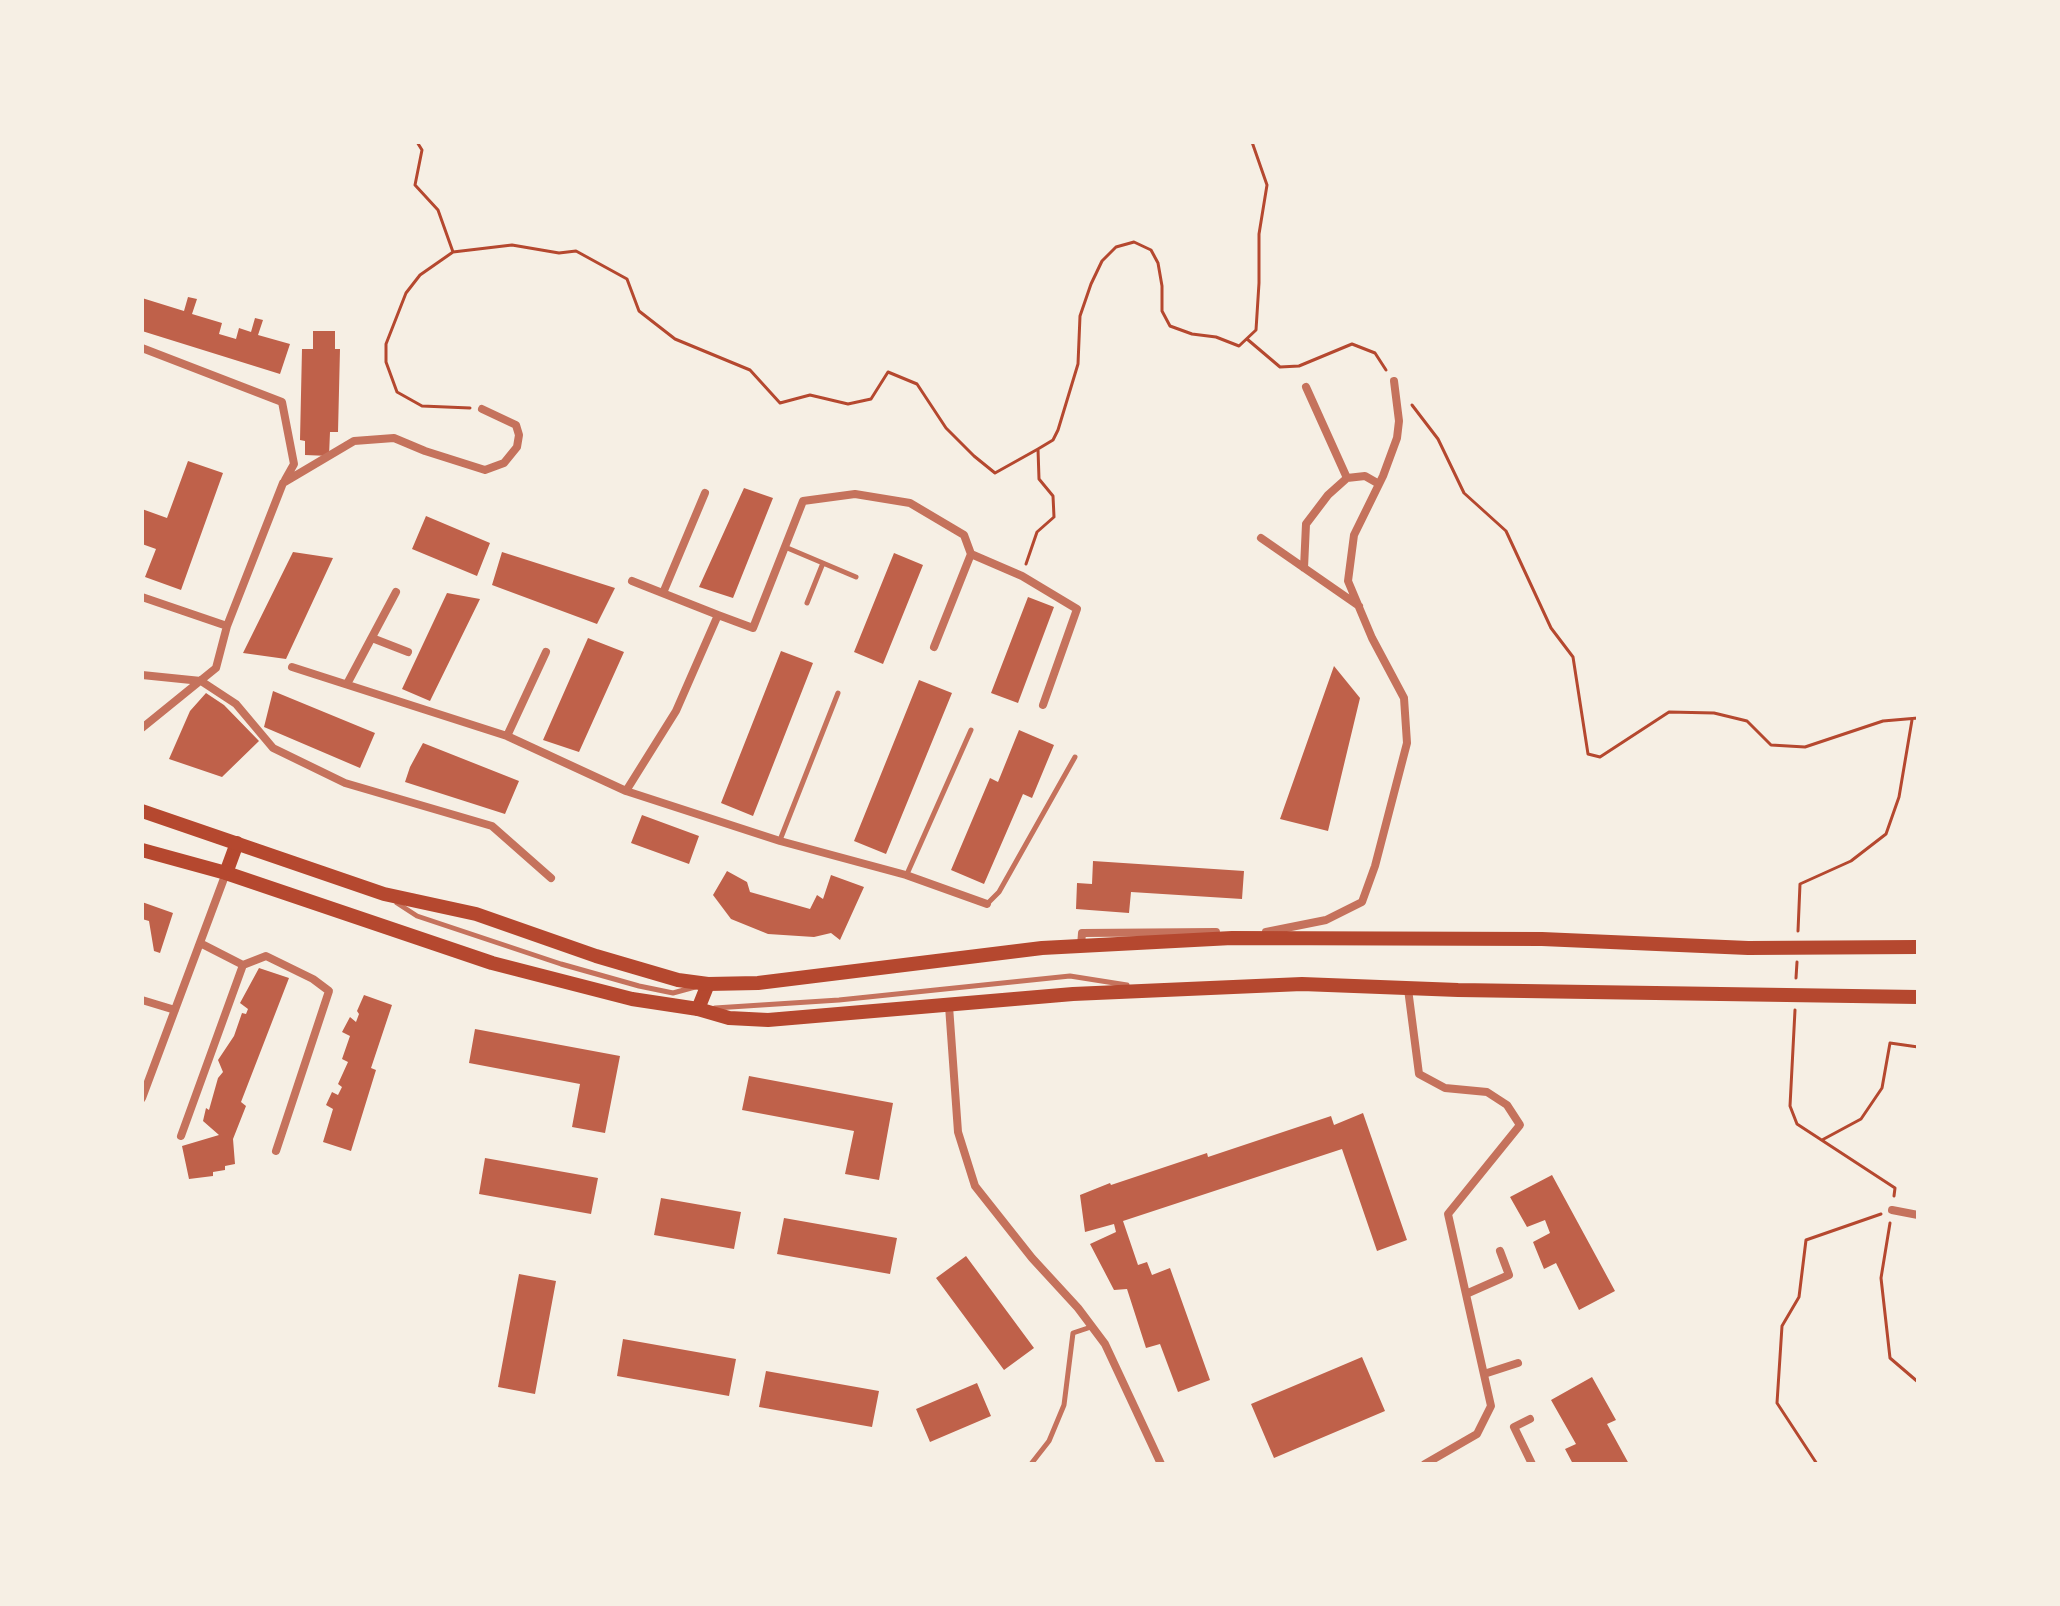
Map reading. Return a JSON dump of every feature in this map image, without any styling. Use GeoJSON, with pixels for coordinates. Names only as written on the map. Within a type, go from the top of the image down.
{"type":"FeatureCollection","features":[{"type":"Feature","properties":{"kind":"main road"},"geometry":{"type":"LineString","coordinates":[[142,811],[384,894],[476,914],[596,956],[678,980],[708,984],[758,983],[1042,948],[1263,938],[1542,939],[1748,948],[1918,947]]}},
{"type":"Feature","properties":{"kind":"main road"},"geometry":{"type":"LineString","coordinates":[[226,873],[237,843]]}},
{"type":"Feature","properties":{"kind":"main road"},"geometry":{"type":"LineString","coordinates":[[142,850],[226,873],[492,963],[632,999],[698,1009],[729,1018],[768,1020],[1073,994],[1302,984],[1408,989],[1918,997]]}},
{"type":"Feature","properties":{"kind":"main road"},"geometry":{"type":"LineString","coordinates":[[698,1009],[708,984]]}},
{"type":"Feature","properties":{"kind":"street"},"geometry":{"type":"LineString","coordinates":[[142,348],[282,402],[294,464],[283,483],[227,626],[216,668],[142,728]]}},
{"type":"Feature","properties":{"kind":"street"},"geometry":{"type":"LineString","coordinates":[[1081,946],[1082,933],[1272,932],[1326,920],[1362,902],[1375,866],[1407,743],[1404,698],[1372,638],[1348,581],[1354,535],[1397,438],[1399,421],[1394,381]]}},
{"type":"Feature","properties":{"kind":"street"},"geometry":{"type":"LineString","coordinates":[[1306,387],[1347,478]]}},
{"type":"Feature","properties":{"kind":"street"},"geometry":{"type":"LineString","coordinates":[[283,483],[354,441],[394,438],[485,470],[504,463],[517,447],[519,435],[516,425],[482,409]]}},
{"type":"Feature","properties":{"kind":"street"},"geometry":{"type":"LineString","coordinates":[[1304,568],[1306,524],[1328,495],[1347,478],[1365,476],[1379,484]]}},
{"type":"Feature","properties":{"kind":"street"},"geometry":{"type":"LineString","coordinates":[[663,593],[705,493]]}},
{"type":"Feature","properties":{"kind":"street"},"geometry":{"type":"LineString","coordinates":[[632,581],[753,628],[803,501],[855,494],[910,503],[964,535],[971,554],[934,647]]}},
{"type":"Feature","properties":{"kind":"street"},"geometry":{"type":"LineString","coordinates":[[1261,538],[1359,606]]}},
{"type":"Feature","properties":{"kind":"street"},"geometry":{"type":"LineString","coordinates":[[971,554],[1022,576],[1077,609],[1043,705]]}},
{"type":"Feature","properties":{"kind":"street"},"geometry":{"type":"LineString","coordinates":[[347,684],[396,592]]}},
{"type":"Feature","properties":{"kind":"street"},"geometry":{"type":"LineString","coordinates":[[142,597],[227,626]]}},
{"type":"Feature","properties":{"kind":"street"},"geometry":{"type":"LineString","coordinates":[[626,791],[676,711],[718,615]]}},
{"type":"Feature","properties":{"kind":"street"},"geometry":{"type":"LineString","coordinates":[[372,638],[408,652]]}},
{"type":"Feature","properties":{"kind":"street"},"geometry":{"type":"LineString","coordinates":[[507,736],[546,652]]}},
{"type":"Feature","properties":{"kind":"street"},"geometry":{"type":"LineString","coordinates":[[292,667],[507,736],[626,791],[780,841],[906,875],[987,904]]}},
{"type":"Feature","properties":{"kind":"street"},"geometry":{"type":"LineString","coordinates":[[142,675],[201,681],[236,704],[273,748],[345,783],[492,826],[551,878]]}},
{"type":"Feature","properties":{"kind":"street"},"geometry":{"type":"LineString","coordinates":[[142,1098],[226,873]]}},
{"type":"Feature","properties":{"kind":"street"},"geometry":{"type":"LineString","coordinates":[[200,943],[243,965],[266,956],[313,979],[329,991],[276,1151]]}},
{"type":"Feature","properties":{"kind":"street"},"geometry":{"type":"LineString","coordinates":[[181,1136],[243,965]]}},
{"type":"Feature","properties":{"kind":"street"},"geometry":{"type":"LineString","coordinates":[[1408,989],[1419,1074],[1445,1088],[1487,1092],[1507,1105],[1520,1125],[1448,1214],[1491,1406],[1477,1434],[1425,1464]]}},
{"type":"Feature","properties":{"kind":"street"},"geometry":{"type":"LineString","coordinates":[[142,1000],[175,1010]]}},
{"type":"Feature","properties":{"kind":"street"},"geometry":{"type":"LineString","coordinates":[[949,1006],[958,1132],[975,1186],[1105,1344],[1161,1464]]}},
{"type":"Feature","properties":{"kind":"street"},"geometry":{"type":"LineString","coordinates":[[1892,1210],[1918,1215]]}},
{"type":"Feature","properties":{"kind":"street"},"geometry":{"type":"LineString","coordinates":[[1466,1294],[1509,1275],[1500,1251]]}},
{"type":"Feature","properties":{"kind":"street"},"geometry":{"type":"LineString","coordinates":[[1484,1374],[1518,1363]]}},
{"type":"Feature","properties":{"kind":"street"},"geometry":{"type":"LineString","coordinates":[[1530,1419],[1514,1427],[1532,1464]]}},
{"type":"Feature","properties":{"kind":"street"},"geometry":{"type":"LineString","coordinates":[[1443,1454],[1449,1464]]}},
{"type":"Feature","properties":{"kind":"lane"},"geometry":{"type":"LineString","coordinates":[[785,547],[856,577]]}},
{"type":"Feature","properties":{"kind":"lane"},"geometry":{"type":"LineString","coordinates":[[807,603],[823,563]]}},
{"type":"Feature","properties":{"kind":"lane"},"geometry":{"type":"LineString","coordinates":[[780,841],[838,693]]}},
{"type":"Feature","properties":{"kind":"lane"},"geometry":{"type":"LineString","coordinates":[[906,875],[971,730]]}},
{"type":"Feature","properties":{"kind":"lane"},"geometry":{"type":"LineString","coordinates":[[987,904],[999,892],[1075,757]]}},
{"type":"Feature","properties":{"kind":"lane"},"geometry":{"type":"LineString","coordinates":[[142,842],[226,873]]}},
{"type":"Feature","properties":{"kind":"lane"},"geometry":{"type":"LineString","coordinates":[[698,1009],[839,1000],[1070,976],[1164,991]]}},
{"type":"Feature","properties":{"kind":"lane"},"geometry":{"type":"LineString","coordinates":[[1031,1464],[1049,1441],[1064,1405],[1073,1333],[1092,1327]]}},
{"type":"Feature","properties":{"kind":"path"},"geometry":{"type":"LineString","coordinates":[[417,142],[422,150],[415,185],[438,210],[453,252]]}},
{"type":"Feature","properties":{"kind":"path"},"geometry":{"type":"LineString","coordinates":[[482,409],[422,406],[397,392],[386,362],[386,344],[406,293],[420,275],[453,252],[512,245],[559,253],[576,251],[627,279],[639,311],[675,339],[750,370],[780,403],[810,395],[848,404],[871,399],[888,372],[917,384],[946,428],[995,473],[1053,440],[1078,364],[1080,316],[1102,261],[1116,247],[1134,242],[1151,250],[1158,263],[1162,311],[1170,326],[1239,346],[1256,330],[1259,234],[1267,185],[1252,142]]}},
{"type":"Feature","properties":{"kind":"path"},"geometry":{"type":"LineString","coordinates":[[1247,339],[1280,367],[1299,366],[1352,344],[1375,353],[1394,381]]}},
{"type":"Feature","properties":{"kind":"path"},"geometry":{"type":"LineString","coordinates":[[1411,404],[1438,439],[1464,493],[1506,531],[1551,628],[1573,657],[1588,754],[1600,757],[1669,712],[1714,713],[1747,721],[1771,745],[1805,747],[1883,721],[1918,718]]}},
{"type":"Feature","properties":{"kind":"path"},"geometry":{"type":"LineString","coordinates":[[1022,576],[1037,532],[1054,517],[1053,496],[1039,479],[1038,449]]}},
{"type":"Feature","properties":{"kind":"path"},"geometry":{"type":"LineString","coordinates":[[1800,884],[1851,861],[1886,834],[1899,797],[1912,720]]}},
{"type":"Feature","properties":{"kind":"path"},"geometry":{"type":"LineString","coordinates":[[1822,1140],[1861,1119],[1882,1088],[1890,1043],[1918,1047]]}},
{"type":"Feature","properties":{"kind":"path"},"geometry":{"type":"LineString","coordinates":[[1790,1106],[1797,1124],[1895,1188],[1881,1278],[1890,1358],[1918,1382]]}},
{"type":"Feature","properties":{"kind":"path"},"geometry":{"type":"LineString","coordinates":[[1817,1464],[1777,1403],[1782,1326],[1799,1297],[1806,1240],[1892,1210]]}},
{"type":"Feature","properties":{"kind":"building"},"geometry":{"type":"Polygon","coordinates":[[[188,297],[197,299],[192,314],[222,323],[219,334],[236,339],[239,328],[251,332],[255,318],[263,320],[258,335],[290,344],[280,374],[142,331],[142,298],[184,311],[188,297]]]}},
{"type":"Feature","properties":{"kind":"building"},"geometry":{"type":"Polygon","coordinates":[[[313,331],[335,331],[335,349],[340,349],[338,432],[330,432],[329,456],[305,455],[305,441],[300,440],[302,349],[313,349],[313,331]]]}},
{"type":"Feature","properties":{"kind":"building"},"geometry":{"type":"Polygon","coordinates":[[[188,461],[223,473],[181,590],[145,577],[156,549],[142,544],[142,509],[167,518],[188,461]]]}},
{"type":"Feature","properties":{"kind":"building"},"geometry":{"type":"Polygon","coordinates":[[[744,488],[773,498],[733,598],[699,587],[744,488]]]}},
{"type":"Feature","properties":{"kind":"building"},"geometry":{"type":"Polygon","coordinates":[[[426,516],[490,543],[477,576],[412,549],[426,516]]]}},
{"type":"Feature","properties":{"kind":"building"},"geometry":{"type":"Polygon","coordinates":[[[293,552],[333,558],[286,659],[243,653],[293,552]]]}},
{"type":"Feature","properties":{"kind":"building"},"geometry":{"type":"Polygon","coordinates":[[[502,552],[615,588],[597,624],[492,585],[502,552]]]}},
{"type":"Feature","properties":{"kind":"building"},"geometry":{"type":"Polygon","coordinates":[[[894,553],[923,565],[883,664],[854,652],[894,553]]]}},
{"type":"Feature","properties":{"kind":"building"},"geometry":{"type":"Polygon","coordinates":[[[447,593],[480,599],[430,701],[402,689],[447,593]]]}},
{"type":"Feature","properties":{"kind":"building"},"geometry":{"type":"Polygon","coordinates":[[[1028,597],[1054,607],[1018,703],[991,693],[1028,597]]]}},
{"type":"Feature","properties":{"kind":"building"},"geometry":{"type":"Polygon","coordinates":[[[588,638],[624,652],[579,752],[543,740],[588,638]]]}},
{"type":"Feature","properties":{"kind":"building"},"geometry":{"type":"Polygon","coordinates":[[[781,651],[813,663],[753,816],[721,803],[781,651]]]}},
{"type":"Feature","properties":{"kind":"building"},"geometry":{"type":"Polygon","coordinates":[[[1334,666],[1360,698],[1328,831],[1280,819],[1334,666]]]}},
{"type":"Feature","properties":{"kind":"building"},"geometry":{"type":"Polygon","coordinates":[[[919,680],[952,693],[886,854],[854,841],[919,680]]]}},
{"type":"Feature","properties":{"kind":"building"},"geometry":{"type":"Polygon","coordinates":[[[273,691],[375,733],[360,768],[264,727],[273,691]]]}},
{"type":"Feature","properties":{"kind":"building"},"geometry":{"type":"Polygon","coordinates":[[[206,693],[224,705],[259,741],[222,777],[169,759],[190,711],[206,693]]]}},
{"type":"Feature","properties":{"kind":"building"},"geometry":{"type":"Polygon","coordinates":[[[1019,730],[1054,745],[1032,798],[1023,794],[984,884],[951,870],[990,778],[998,782],[1019,730]]]}},
{"type":"Feature","properties":{"kind":"building"},"geometry":{"type":"Polygon","coordinates":[[[423,743],[519,781],[505,814],[405,782],[423,743]]]}},
{"type":"Feature","properties":{"kind":"building"},"geometry":{"type":"Polygon","coordinates":[[[642,815],[699,836],[689,864],[631,843],[642,815]]]}},
{"type":"Feature","properties":{"kind":"building"},"geometry":{"type":"Polygon","coordinates":[[[1093,861],[1244,871],[1242,899],[1131,892],[1129,913],[1076,909],[1077,883],[1092,884],[1093,861]]]}},
{"type":"Feature","properties":{"kind":"building"},"geometry":{"type":"Polygon","coordinates":[[[727,871],[747,882],[750,892],[810,909],[817,895],[823,899],[831,875],[864,887],[840,940],[831,933],[814,937],[768,934],[731,919],[713,895],[727,871]]]}},
{"type":"Feature","properties":{"kind":"building"},"geometry":{"type":"Polygon","coordinates":[[[142,902],[173,913],[160,953],[154,951],[149,921],[142,919],[142,902]]]}},
{"type":"Feature","properties":{"kind":"building"},"geometry":{"type":"Polygon","coordinates":[[[259,968],[289,978],[241,1102],[246,1106],[233,1139],[235,1164],[213,1172],[213,1176],[189,1179],[182,1146],[219,1135],[203,1121],[206,1108],[209,1110],[218,1078],[223,1072],[218,1060],[234,1036],[242,1013],[246,1014],[248,1009],[240,1003],[259,968]]]}},
{"type":"Feature","properties":{"kind":"building"},"geometry":{"type":"Polygon","coordinates":[[[364,995],[392,1005],[371,1068],[376,1070],[351,1151],[323,1142],[333,1109],[326,1105],[332,1092],[338,1095],[342,1087],[338,1084],[348,1062],[342,1059],[350,1036],[342,1032],[350,1017],[356,1022],[364,995]]]}},
{"type":"Feature","properties":{"kind":"building"},"geometry":{"type":"Polygon","coordinates":[[[475,1029],[620,1056],[605,1133],[572,1127],[580,1084],[469,1063],[475,1029]]]}},
{"type":"Feature","properties":{"kind":"building"},"geometry":{"type":"Polygon","coordinates":[[[749,1076],[893,1103],[879,1180],[845,1174],[854,1131],[742,1110],[749,1076]]]}},
{"type":"Feature","properties":{"kind":"building"},"geometry":{"type":"Polygon","coordinates":[[[1363,1113],[1407,1240],[1377,1251],[1342,1149],[1123,1221],[1138,1265],[1147,1262],[1152,1275],[1170,1268],[1210,1380],[1178,1392],[1160,1344],[1146,1348],[1127,1289],[1114,1290],[1090,1244],[1116,1232],[1114,1224],[1085,1232],[1080,1195],[1110,1183],[1207,1153],[1208,1157],[1331,1116],[1334,1125],[1363,1113]]]}},
{"type":"Feature","properties":{"kind":"building"},"geometry":{"type":"Polygon","coordinates":[[[485,1158],[598,1178],[591,1214],[479,1194],[485,1158]]]}},
{"type":"Feature","properties":{"kind":"building"},"geometry":{"type":"Polygon","coordinates":[[[1552,1175],[1615,1291],[1579,1310],[1556,1263],[1544,1269],[1533,1242],[1550,1233],[1545,1220],[1527,1227],[1510,1197],[1552,1175]]]}},
{"type":"Feature","properties":{"kind":"building"},"geometry":{"type":"Polygon","coordinates":[[[661,1198],[741,1212],[734,1249],[654,1235],[661,1198]]]}},
{"type":"Feature","properties":{"kind":"building"},"geometry":{"type":"Polygon","coordinates":[[[784,1218],[897,1238],[890,1274],[777,1254],[784,1218]]]}},
{"type":"Feature","properties":{"kind":"building"},"geometry":{"type":"Polygon","coordinates":[[[966,1256],[1034,1348],[1004,1370],[936,1278],[966,1256]]]}},
{"type":"Feature","properties":{"kind":"building"},"geometry":{"type":"Polygon","coordinates":[[[519,1274],[556,1281],[535,1394],[498,1387],[519,1274]]]}},
{"type":"Feature","properties":{"kind":"building"},"geometry":{"type":"Polygon","coordinates":[[[623,1339],[736,1359],[729,1396],[617,1376],[623,1339]]]}},
{"type":"Feature","properties":{"kind":"building"},"geometry":{"type":"Polygon","coordinates":[[[1362,1357],[1385,1411],[1274,1458],[1251,1404],[1362,1357]]]}},
{"type":"Feature","properties":{"kind":"building"},"geometry":{"type":"Polygon","coordinates":[[[766,1371],[879,1391],[872,1427],[759,1407],[766,1371]]]}},
{"type":"Feature","properties":{"kind":"building"},"geometry":{"type":"Polygon","coordinates":[[[1592,1377],[1616,1420],[1607,1424],[1629,1464],[1573,1464],[1565,1449],[1576,1444],[1551,1400],[1592,1377]]]}},
{"type":"Feature","properties":{"kind":"building"},"geometry":{"type":"Polygon","coordinates":[[[977,1383],[991,1416],[930,1442],[916,1409],[977,1383]]]}}]}
